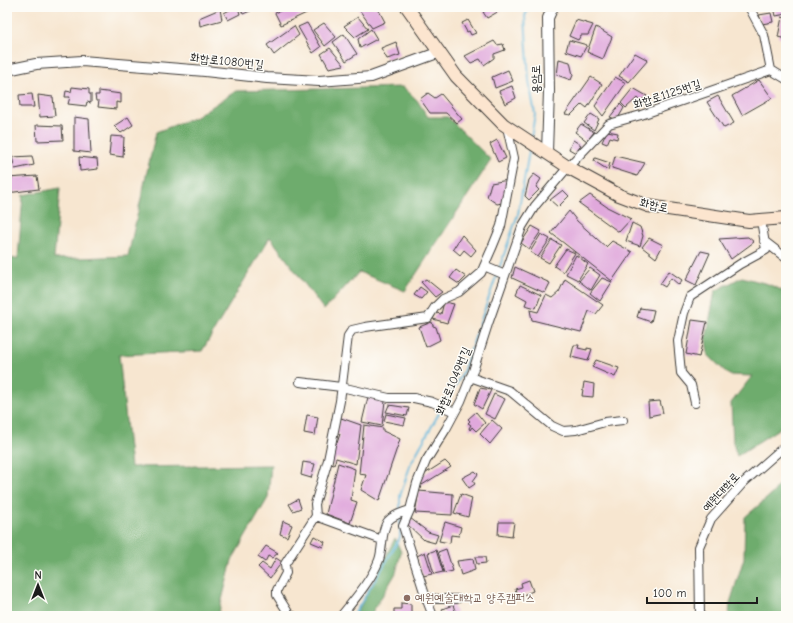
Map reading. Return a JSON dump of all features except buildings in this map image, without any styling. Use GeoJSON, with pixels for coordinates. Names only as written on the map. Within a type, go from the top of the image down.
{"type":"FeatureCollection","features":[{"type":"Feature","properties":{"kind":"main road"},"geometry":{"type":"LineString","coordinates":[[407,7],[456,76],[507,127]]}},
{"type":"Feature","properties":{"kind":"main road","name":"화합로"},"geometry":{"type":"LineString","coordinates":[[507,127],[568,167],[619,195],[648,206],[749,221],[786,218]]}},
{"type":"Feature","properties":{"kind":"street","name":"용암로"},"geometry":{"type":"LineString","coordinates":[[547,152],[549,91],[548,18],[553,7]]}},
{"type":"Feature","properties":{"kind":"street"},"geometry":{"type":"LineString","coordinates":[[750,7],[764,35],[771,70],[786,79]]}},
{"type":"Feature","properties":{"kind":"street","name":"화합로1080번길"},"geometry":{"type":"LineString","coordinates":[[7,70],[36,64],[82,61],[267,78],[319,81],[371,77],[440,52]]}},
{"type":"Feature","properties":{"kind":"street","name":"화합로1125번길"},"geometry":{"type":"LineString","coordinates":[[568,167],[609,124],[641,115],[771,70]]}},
{"type":"Feature","properties":{"kind":"street"},"geometry":{"type":"LineString","coordinates":[[293,616],[289,614],[277,596],[277,590],[286,573],[285,564],[316,516],[315,504],[328,460],[340,401],[348,336],[352,330],[365,327],[428,318],[435,307],[443,299],[459,292],[486,267],[501,226],[511,179],[514,158],[507,127]]}},
{"type":"Feature","properties":{"kind":"street","name":"화합로1049번길"},"geometry":{"type":"LineString","coordinates":[[341,616],[369,577],[379,559],[382,540],[388,521],[404,512],[426,461],[451,410],[470,377],[504,274],[522,227],[536,206],[568,167]]}},
{"type":"Feature","properties":{"kind":"street"},"geometry":{"type":"LineString","coordinates":[[695,403],[691,386],[681,373],[678,341],[684,313],[690,297],[740,264],[766,250],[761,220]]}},
{"type":"Feature","properties":{"kind":"street"},"geometry":{"type":"LineString","coordinates":[[764,241],[786,258]]}},
{"type":"Feature","properties":{"kind":"street"},"geometry":{"type":"LineString","coordinates":[[486,267],[504,274]]}},
{"type":"Feature","properties":{"kind":"street"},"geometry":{"type":"LineString","coordinates":[[470,377],[510,391],[552,426],[563,431],[576,430],[605,422],[623,420]]}},
{"type":"Feature","properties":{"kind":"street"},"geometry":{"type":"LineString","coordinates":[[300,382],[341,387],[389,398],[414,398],[451,410]]}},
{"type":"Feature","properties":{"kind":"street","name":"예원대학로"},"geometry":{"type":"LineString","coordinates":[[700,616],[699,548],[711,519],[743,483],[786,445]]}},
{"type":"Feature","properties":{"kind":"street"},"geometry":{"type":"LineString","coordinates":[[404,512],[403,526],[433,616]]}},
{"type":"Feature","properties":{"kind":"street"},"geometry":{"type":"LineString","coordinates":[[316,516],[382,540]]}},
{"type":"Feature","properties":{"kind":"street"},"geometry":{"type":"LineString","coordinates":[[426,598],[457,599]]}},
{"type":"Feature","properties":{"kind":"green space"},"geometry":{"type":"Polygon","coordinates":[[[403,87],[417,100],[428,117],[448,117],[491,160],[405,291],[359,272],[324,310],[270,237],[202,351],[119,355],[131,467],[271,465],[268,498],[232,560],[218,616],[7,616],[7,259],[18,258],[23,195],[60,188],[54,259],[128,256],[156,132],[196,117],[236,91],[403,87]]]}},
{"type":"Feature","properties":{"kind":"green space"},"geometry":{"type":"Polygon","coordinates":[[[742,277],[768,284],[786,292],[786,424],[737,456],[733,443],[731,403],[752,376],[729,375],[708,355],[706,339],[715,291],[742,277]]]}},
{"type":"Feature","properties":{"kind":"green space"},"geometry":{"type":"Polygon","coordinates":[[[786,474],[786,616],[729,616],[730,603],[744,558],[745,517],[773,493],[786,474]]]}},
{"type":"Feature","properties":{"kind":"green space"},"geometry":{"type":"Polygon","coordinates":[[[395,538],[401,552],[396,573],[370,616],[354,616],[359,609],[395,538]]]}},
{"type":"Feature","properties":{"kind":"waterway"},"geometry":{"type":"LineString","coordinates":[[529,7],[525,16],[529,81],[535,114],[531,138]]}},
{"type":"Feature","properties":{"kind":"waterway"},"geometry":{"type":"LineString","coordinates":[[499,269],[518,214],[530,146]]}},
{"type":"Feature","properties":{"kind":"waterway"},"geometry":{"type":"LineString","coordinates":[[445,404],[463,372],[497,274]]}},
{"type":"Feature","properties":{"kind":"waterway"},"geometry":{"type":"LineString","coordinates":[[400,512],[400,496],[411,463],[442,408]]}},
{"type":"Feature","properties":{"kind":"waterway"},"geometry":{"type":"LineString","coordinates":[[353,616],[400,537],[400,516]]}},
{"type":"Feature","properties":{"kind":"place","name":"예원예술대학교 양주캠퍼스"},"geometry":{"type":"Point","coordinates":[407,598]}}]}
